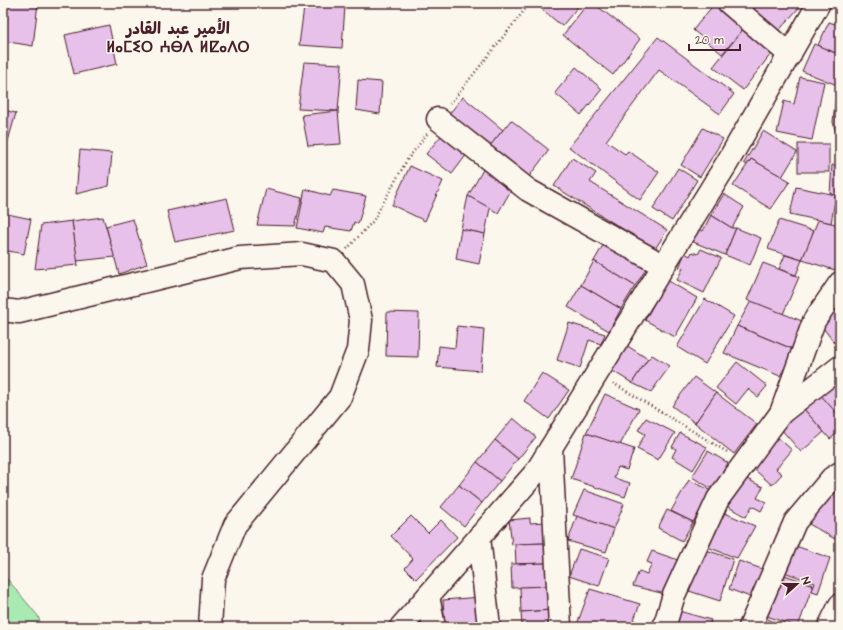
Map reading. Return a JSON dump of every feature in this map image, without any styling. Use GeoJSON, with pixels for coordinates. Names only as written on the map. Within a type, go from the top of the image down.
{"type":"FeatureCollection","features":[{"type":"Feature","properties":{"kind":"street"},"geometry":{"type":"LineString","coordinates":[[729,3],[790,55]]}},
{"type":"Feature","properties":{"kind":"street"},"geometry":{"type":"LineString","coordinates":[[401,627],[536,472],[727,163],[819,3]]}},
{"type":"Feature","properties":{"kind":"street"},"geometry":{"type":"LineString","coordinates":[[438,119],[528,190],[664,266]]}},
{"type":"Feature","properties":{"kind":"street"},"geometry":{"type":"LineString","coordinates":[[3,310],[19,312],[240,258],[302,254],[334,261],[353,284],[361,320],[358,350],[340,397],[235,525],[213,579],[210,627]]}},
{"type":"Feature","properties":{"kind":"street"},"geometry":{"type":"LineString","coordinates":[[664,627],[674,595],[718,499],[781,413],[814,321],[840,283]]}},
{"type":"Feature","properties":{"kind":"street"},"geometry":{"type":"LineString","coordinates":[[781,413],[840,367]]}},
{"type":"Feature","properties":{"kind":"street"},"geometry":{"type":"LineString","coordinates":[[551,448],[560,627]]}},
{"type":"Feature","properties":{"kind":"street"},"geometry":{"type":"LineString","coordinates":[[750,627],[794,522],[832,478],[840,473]]}},
{"type":"Feature","properties":{"kind":"street"},"geometry":{"type":"LineString","coordinates":[[479,537],[489,627]]}},
{"type":"Feature","properties":{"kind":"street"},"geometry":{"type":"LineString","coordinates":[[428,596],[434,627]]}},
{"type":"Feature","properties":{"kind":"street"},"geometry":{"type":"LineString","coordinates":[[829,627],[840,606]]}},
{"type":"Feature","properties":{"kind":"path"},"geometry":{"type":"LineString","coordinates":[[598,373],[745,463]]}},
{"type":"Feature","properties":{"kind":"green space"},"geometry":{"type":"Polygon","coordinates":[[[3,574],[38,616],[42,627],[3,627],[3,574]]]}},
{"type":"Feature","properties":{"kind":"building"},"geometry":{"type":"Polygon","coordinates":[[[3,3],[38,3],[33,46],[3,41],[3,3]]]}},
{"type":"Feature","properties":{"kind":"building"},"geometry":{"type":"Polygon","coordinates":[[[540,3],[581,3],[562,26],[538,6],[540,3]]]}},
{"type":"Feature","properties":{"kind":"building"},"geometry":{"type":"Polygon","coordinates":[[[588,3],[593,3],[640,39],[613,75],[563,35],[588,3]]]}},
{"type":"Feature","properties":{"kind":"building"},"geometry":{"type":"Polygon","coordinates":[[[715,3],[745,27],[722,54],[693,30],[715,3]]]}},
{"type":"Feature","properties":{"kind":"building"},"geometry":{"type":"Polygon","coordinates":[[[759,3],[803,3],[775,35],[750,13],[759,3]]]}},
{"type":"Feature","properties":{"kind":"building"},"geometry":{"type":"Polygon","coordinates":[[[345,6],[342,48],[299,45],[304,7],[345,6]]]}},
{"type":"Feature","properties":{"kind":"building"},"geometry":{"type":"Polygon","coordinates":[[[829,22],[835,24],[837,22],[840,23],[840,55],[818,45],[829,22]]]}},
{"type":"Feature","properties":{"kind":"building"},"geometry":{"type":"Polygon","coordinates":[[[109,25],[117,64],[74,74],[65,35],[109,25]]]}},
{"type":"Feature","properties":{"kind":"building"},"geometry":{"type":"Polygon","coordinates":[[[745,27],[774,50],[743,90],[713,67],[745,27]]]}},
{"type":"Feature","properties":{"kind":"building"},"geometry":{"type":"Polygon","coordinates":[[[658,37],[734,94],[720,114],[659,70],[606,141],[625,154],[628,151],[659,172],[640,200],[569,147],[658,37]]]}},
{"type":"Feature","properties":{"kind":"building"},"geometry":{"type":"Polygon","coordinates":[[[814,44],[840,55],[840,78],[837,85],[802,71],[814,44]]]}},
{"type":"Feature","properties":{"kind":"building"},"geometry":{"type":"Polygon","coordinates":[[[304,62],[342,64],[338,111],[298,109],[304,62]]]}},
{"type":"Feature","properties":{"kind":"building"},"geometry":{"type":"Polygon","coordinates":[[[576,67],[602,89],[581,115],[555,93],[576,67]]]}},
{"type":"Feature","properties":{"kind":"building"},"geometry":{"type":"Polygon","coordinates":[[[800,77],[824,82],[812,140],[777,133],[784,101],[794,104],[800,77]]]}},
{"type":"Feature","properties":{"kind":"building"},"geometry":{"type":"Polygon","coordinates":[[[358,80],[382,82],[380,114],[356,110],[358,80]]]}},
{"type":"Feature","properties":{"kind":"building"},"geometry":{"type":"Polygon","coordinates":[[[840,93],[840,140],[838,141],[833,122],[836,94],[840,93]]]}},
{"type":"Feature","properties":{"kind":"building"},"geometry":{"type":"Polygon","coordinates":[[[463,97],[503,130],[489,147],[449,114],[463,97]]]}},
{"type":"Feature","properties":{"kind":"building"},"geometry":{"type":"Polygon","coordinates":[[[3,110],[16,113],[4,155],[3,155],[3,110]]]}},
{"type":"Feature","properties":{"kind":"building"},"geometry":{"type":"Polygon","coordinates":[[[338,111],[341,144],[308,146],[302,115],[338,111]]]}},
{"type":"Feature","properties":{"kind":"building"},"geometry":{"type":"Polygon","coordinates":[[[511,120],[549,150],[528,178],[489,147],[511,120]]]}},
{"type":"Feature","properties":{"kind":"building"},"geometry":{"type":"Polygon","coordinates":[[[703,128],[723,139],[700,177],[681,165],[703,128]]]}},
{"type":"Feature","properties":{"kind":"building"},"geometry":{"type":"Polygon","coordinates":[[[445,131],[470,150],[452,174],[426,154],[445,131]]]}},
{"type":"Feature","properties":{"kind":"building"},"geometry":{"type":"Polygon","coordinates":[[[763,131],[797,152],[782,177],[751,159],[747,165],[744,163],[763,131]]]}},
{"type":"Feature","properties":{"kind":"building"},"geometry":{"type":"Polygon","coordinates":[[[798,144],[829,144],[829,172],[798,172],[798,144]]]}},
{"type":"Feature","properties":{"kind":"building"},"geometry":{"type":"Polygon","coordinates":[[[80,150],[112,153],[109,186],[76,194],[80,150]]]}},
{"type":"Feature","properties":{"kind":"building"},"geometry":{"type":"Polygon","coordinates":[[[572,158],[596,173],[590,182],[667,230],[655,249],[554,186],[572,158]]]}},
{"type":"Feature","properties":{"kind":"building"},"geometry":{"type":"Polygon","coordinates":[[[751,159],[790,181],[771,209],[733,186],[751,159]]]}},
{"type":"Feature","properties":{"kind":"building"},"geometry":{"type":"Polygon","coordinates":[[[832,165],[840,166],[840,202],[835,201],[836,195],[830,194],[832,165]]]}},
{"type":"Feature","properties":{"kind":"building"},"geometry":{"type":"Polygon","coordinates":[[[410,166],[443,181],[425,221],[392,205],[410,166]]]}},
{"type":"Feature","properties":{"kind":"building"},"geometry":{"type":"Polygon","coordinates":[[[484,168],[514,185],[498,213],[468,196],[484,168]]]}},
{"type":"Feature","properties":{"kind":"building"},"geometry":{"type":"Polygon","coordinates":[[[678,168],[697,180],[672,221],[653,209],[678,168]]]}},
{"type":"Feature","properties":{"kind":"building"},"geometry":{"type":"Polygon","coordinates":[[[796,187],[836,195],[831,223],[790,214],[796,187]]]}},
{"type":"Feature","properties":{"kind":"building"},"geometry":{"type":"Polygon","coordinates":[[[266,189],[302,198],[295,226],[257,225],[266,189]]]}},
{"type":"Feature","properties":{"kind":"building"},"geometry":{"type":"Polygon","coordinates":[[[305,189],[330,196],[333,190],[366,196],[358,224],[354,222],[351,231],[325,227],[323,233],[297,228],[305,189]]]}},
{"type":"Feature","properties":{"kind":"building"},"geometry":{"type":"Polygon","coordinates":[[[724,194],[744,207],[732,228],[711,215],[724,194]]]}},
{"type":"Feature","properties":{"kind":"building"},"geometry":{"type":"Polygon","coordinates":[[[468,196],[490,208],[485,234],[461,229],[468,196]]]}},
{"type":"Feature","properties":{"kind":"building"},"geometry":{"type":"Polygon","coordinates":[[[227,198],[235,230],[175,242],[167,211],[227,198]]]}},
{"type":"Feature","properties":{"kind":"building"},"geometry":{"type":"Polygon","coordinates":[[[3,213],[31,219],[24,254],[3,250],[3,213]]]}},
{"type":"Feature","properties":{"kind":"building"},"geometry":{"type":"Polygon","coordinates":[[[711,215],[732,228],[736,228],[725,255],[691,241],[696,228],[703,231],[711,215]]]}},
{"type":"Feature","properties":{"kind":"building"},"geometry":{"type":"Polygon","coordinates":[[[103,217],[115,257],[77,261],[72,221],[103,217]]]}},
{"type":"Feature","properties":{"kind":"building"},"geometry":{"type":"Polygon","coordinates":[[[133,219],[147,264],[119,274],[106,226],[133,219]]]}},
{"type":"Feature","properties":{"kind":"building"},"geometry":{"type":"Polygon","coordinates":[[[779,220],[814,231],[802,260],[768,249],[779,220]]]}},
{"type":"Feature","properties":{"kind":"building"},"geometry":{"type":"Polygon","coordinates":[[[818,220],[840,225],[840,259],[835,270],[802,260],[818,220]]]}},
{"type":"Feature","properties":{"kind":"building"},"geometry":{"type":"Polygon","coordinates":[[[72,221],[78,265],[35,269],[41,225],[72,221]]]}},
{"type":"Feature","properties":{"kind":"building"},"geometry":{"type":"Polygon","coordinates":[[[736,228],[761,238],[750,265],[725,255],[736,228]]]}},
{"type":"Feature","properties":{"kind":"building"},"geometry":{"type":"Polygon","coordinates":[[[461,229],[485,234],[479,264],[456,259],[461,229]]]}},
{"type":"Feature","properties":{"kind":"building"},"geometry":{"type":"Polygon","coordinates":[[[606,240],[648,266],[635,286],[594,261],[606,240]]]}},
{"type":"Feature","properties":{"kind":"building"},"geometry":{"type":"Polygon","coordinates":[[[701,249],[721,258],[704,293],[677,280],[683,268],[679,267],[685,253],[690,256],[692,252],[698,254],[701,249]]]}},
{"type":"Feature","properties":{"kind":"building"},"geometry":{"type":"Polygon","coordinates":[[[785,255],[802,260],[796,275],[779,269],[785,255]]]}},
{"type":"Feature","properties":{"kind":"building"},"geometry":{"type":"Polygon","coordinates":[[[594,261],[635,286],[621,309],[581,285],[594,261]]]}},
{"type":"Feature","properties":{"kind":"building"},"geometry":{"type":"Polygon","coordinates":[[[763,263],[799,277],[783,314],[747,300],[763,263]]]}},
{"type":"Feature","properties":{"kind":"building"},"geometry":{"type":"Polygon","coordinates":[[[667,280],[697,298],[675,337],[645,320],[667,280]]]}},
{"type":"Feature","properties":{"kind":"building"},"geometry":{"type":"Polygon","coordinates":[[[581,285],[621,309],[609,331],[568,307],[581,285]]]}},
{"type":"Feature","properties":{"kind":"building"},"geometry":{"type":"Polygon","coordinates":[[[705,299],[734,316],[705,364],[677,347],[705,299]]]}},
{"type":"Feature","properties":{"kind":"building"},"geometry":{"type":"Polygon","coordinates":[[[751,301],[807,323],[795,350],[737,326],[751,301]]]}},
{"type":"Feature","properties":{"kind":"building"},"geometry":{"type":"Polygon","coordinates":[[[840,308],[840,350],[820,324],[840,308]]]}},
{"type":"Feature","properties":{"kind":"building"},"geometry":{"type":"Polygon","coordinates":[[[387,312],[419,313],[418,357],[386,356],[387,312]]]}},
{"type":"Feature","properties":{"kind":"building"},"geometry":{"type":"Polygon","coordinates":[[[569,323],[605,334],[601,344],[589,340],[580,368],[557,360],[569,323]]]}},
{"type":"Feature","properties":{"kind":"building"},"geometry":{"type":"Polygon","coordinates":[[[457,326],[484,329],[481,371],[437,367],[439,346],[455,348],[457,326]]]}},
{"type":"Feature","properties":{"kind":"building"},"geometry":{"type":"Polygon","coordinates":[[[737,326],[795,350],[780,376],[724,353],[737,326]]]}},
{"type":"Feature","properties":{"kind":"building"},"geometry":{"type":"Polygon","coordinates":[[[626,345],[648,359],[632,383],[611,370],[626,345]]]}},
{"type":"Feature","properties":{"kind":"building"},"geometry":{"type":"Polygon","coordinates":[[[652,355],[670,366],[651,392],[632,383],[652,355]]]}},
{"type":"Feature","properties":{"kind":"building"},"geometry":{"type":"Polygon","coordinates":[[[737,362],[767,386],[758,397],[748,389],[736,404],[716,388],[737,362]]]}},
{"type":"Feature","properties":{"kind":"building"},"geometry":{"type":"Polygon","coordinates":[[[542,373],[569,390],[549,419],[524,401],[542,373]]]}},
{"type":"Feature","properties":{"kind":"building"},"geometry":{"type":"Polygon","coordinates":[[[694,377],[716,393],[695,423],[672,406],[694,377]]]}},
{"type":"Feature","properties":{"kind":"building"},"geometry":{"type":"Polygon","coordinates":[[[833,384],[840,392],[840,418],[820,395],[833,384]]]}},
{"type":"Feature","properties":{"kind":"building"},"geometry":{"type":"Polygon","coordinates":[[[818,392],[840,417],[840,431],[830,439],[803,408],[818,392]]]}},
{"type":"Feature","properties":{"kind":"building"},"geometry":{"type":"Polygon","coordinates":[[[716,393],[757,424],[734,454],[695,423],[716,393]]]}},
{"type":"Feature","properties":{"kind":"building"},"geometry":{"type":"Polygon","coordinates":[[[605,394],[639,409],[620,445],[586,433],[605,394]]]}},
{"type":"Feature","properties":{"kind":"building"},"geometry":{"type":"Polygon","coordinates":[[[803,408],[824,432],[801,452],[780,428],[803,408]]]}},
{"type":"Feature","properties":{"kind":"building"},"geometry":{"type":"Polygon","coordinates":[[[513,418],[536,437],[518,459],[495,440],[513,418]]]}},
{"type":"Feature","properties":{"kind":"building"},"geometry":{"type":"Polygon","coordinates":[[[646,418],[675,433],[658,460],[637,449],[645,434],[638,430],[646,418]]]}},
{"type":"Feature","properties":{"kind":"building"},"geometry":{"type":"Polygon","coordinates":[[[586,433],[634,449],[627,470],[618,467],[614,478],[630,483],[625,497],[571,479],[586,433]]]}},
{"type":"Feature","properties":{"kind":"building"},"geometry":{"type":"Polygon","coordinates":[[[680,433],[707,447],[693,470],[672,457],[676,449],[672,447],[680,433]]]}},
{"type":"Feature","properties":{"kind":"building"},"geometry":{"type":"Polygon","coordinates":[[[775,435],[792,450],[776,469],[782,474],[772,485],[749,465],[775,435]]]}},
{"type":"Feature","properties":{"kind":"building"},"geometry":{"type":"Polygon","coordinates":[[[495,440],[518,459],[500,481],[477,462],[495,440]]]}},
{"type":"Feature","properties":{"kind":"building"},"geometry":{"type":"Polygon","coordinates":[[[708,451],[728,463],[712,489],[692,477],[708,451]]]}},
{"type":"Feature","properties":{"kind":"building"},"geometry":{"type":"Polygon","coordinates":[[[477,462],[500,481],[482,503],[459,485],[477,462]]]}},
{"type":"Feature","properties":{"kind":"building"},"geometry":{"type":"Polygon","coordinates":[[[741,476],[763,487],[757,498],[766,502],[761,511],[752,506],[746,517],[725,505],[741,476]]]}},
{"type":"Feature","properties":{"kind":"building"},"geometry":{"type":"Polygon","coordinates":[[[689,480],[712,491],[693,522],[671,511],[689,480]]]}},
{"type":"Feature","properties":{"kind":"building"},"geometry":{"type":"Polygon","coordinates":[[[834,482],[840,486],[840,530],[835,539],[809,524],[834,482]]]}},
{"type":"Feature","properties":{"kind":"building"},"geometry":{"type":"Polygon","coordinates":[[[459,485],[482,503],[464,526],[441,507],[459,485]]]}},
{"type":"Feature","properties":{"kind":"building"},"geometry":{"type":"Polygon","coordinates":[[[584,490],[624,504],[614,529],[573,515],[584,490]]]}},
{"type":"Feature","properties":{"kind":"building"},"geometry":{"type":"Polygon","coordinates":[[[667,510],[693,522],[682,541],[658,528],[667,510]]]}},
{"type":"Feature","properties":{"kind":"building"},"geometry":{"type":"Polygon","coordinates":[[[720,511],[755,526],[737,558],[702,545],[720,511]]]}},
{"type":"Feature","properties":{"kind":"building"},"geometry":{"type":"Polygon","coordinates":[[[411,516],[428,533],[441,520],[457,537],[416,579],[405,568],[413,559],[391,536],[411,516]]]}},
{"type":"Feature","properties":{"kind":"building"},"geometry":{"type":"Polygon","coordinates":[[[577,516],[614,529],[606,552],[568,541],[577,516]]]}},
{"type":"Feature","properties":{"kind":"building"},"geometry":{"type":"Polygon","coordinates":[[[530,518],[530,523],[545,522],[546,543],[512,545],[509,520],[530,518]]]}},
{"type":"Feature","properties":{"kind":"building"},"geometry":{"type":"Polygon","coordinates":[[[546,543],[547,563],[516,564],[515,544],[546,543]]]}},
{"type":"Feature","properties":{"kind":"building"},"geometry":{"type":"Polygon","coordinates":[[[793,545],[830,558],[818,593],[812,591],[815,583],[784,572],[793,545]]]}},
{"type":"Feature","properties":{"kind":"building"},"geometry":{"type":"Polygon","coordinates":[[[579,549],[609,558],[599,586],[569,576],[579,549]]]}},
{"type":"Feature","properties":{"kind":"building"},"geometry":{"type":"Polygon","coordinates":[[[703,549],[733,559],[720,601],[689,591],[703,549]]]}},
{"type":"Feature","properties":{"kind":"building"},"geometry":{"type":"Polygon","coordinates":[[[652,551],[678,560],[665,594],[633,586],[639,571],[647,574],[652,564],[647,562],[652,551]]]}},
{"type":"Feature","properties":{"kind":"building"},"geometry":{"type":"Polygon","coordinates":[[[739,561],[768,571],[758,600],[729,589],[739,561]]]}},
{"type":"Feature","properties":{"kind":"building"},"geometry":{"type":"Polygon","coordinates":[[[547,563],[549,586],[512,588],[511,564],[547,563]]]}},
{"type":"Feature","properties":{"kind":"building"},"geometry":{"type":"Polygon","coordinates":[[[782,574],[813,585],[798,627],[767,616],[782,574]]]}},
{"type":"Feature","properties":{"kind":"building"},"geometry":{"type":"Polygon","coordinates":[[[549,586],[550,610],[521,612],[520,587],[549,586]]]}},
{"type":"Feature","properties":{"kind":"building"},"geometry":{"type":"Polygon","coordinates":[[[590,589],[640,604],[631,627],[576,627],[590,589]]]}},
{"type":"Feature","properties":{"kind":"building"},"geometry":{"type":"Polygon","coordinates":[[[481,597],[483,625],[445,627],[443,600],[481,597]]]}},
{"type":"Feature","properties":{"kind":"building"},"geometry":{"type":"Polygon","coordinates":[[[554,610],[555,627],[522,627],[521,612],[554,610]]]}},
{"type":"Feature","properties":{"kind":"building"},"geometry":{"type":"Polygon","coordinates":[[[679,611],[711,620],[709,627],[674,627],[679,611]]]}},
{"type":"Feature","properties":{"kind":"building"},"geometry":{"type":"Polygon","coordinates":[[[764,617],[784,627],[759,627],[764,617]]]}},
{"type":"Feature","properties":{"kind":"district","name":"الأمير عبد القادر ⵍⴰⵎⵉⵔ ⵄⴱⴷ ⵍⵇⴰⴷⵔ"},"geometry":{"type":"Point","coordinates":[178,37]}}]}
